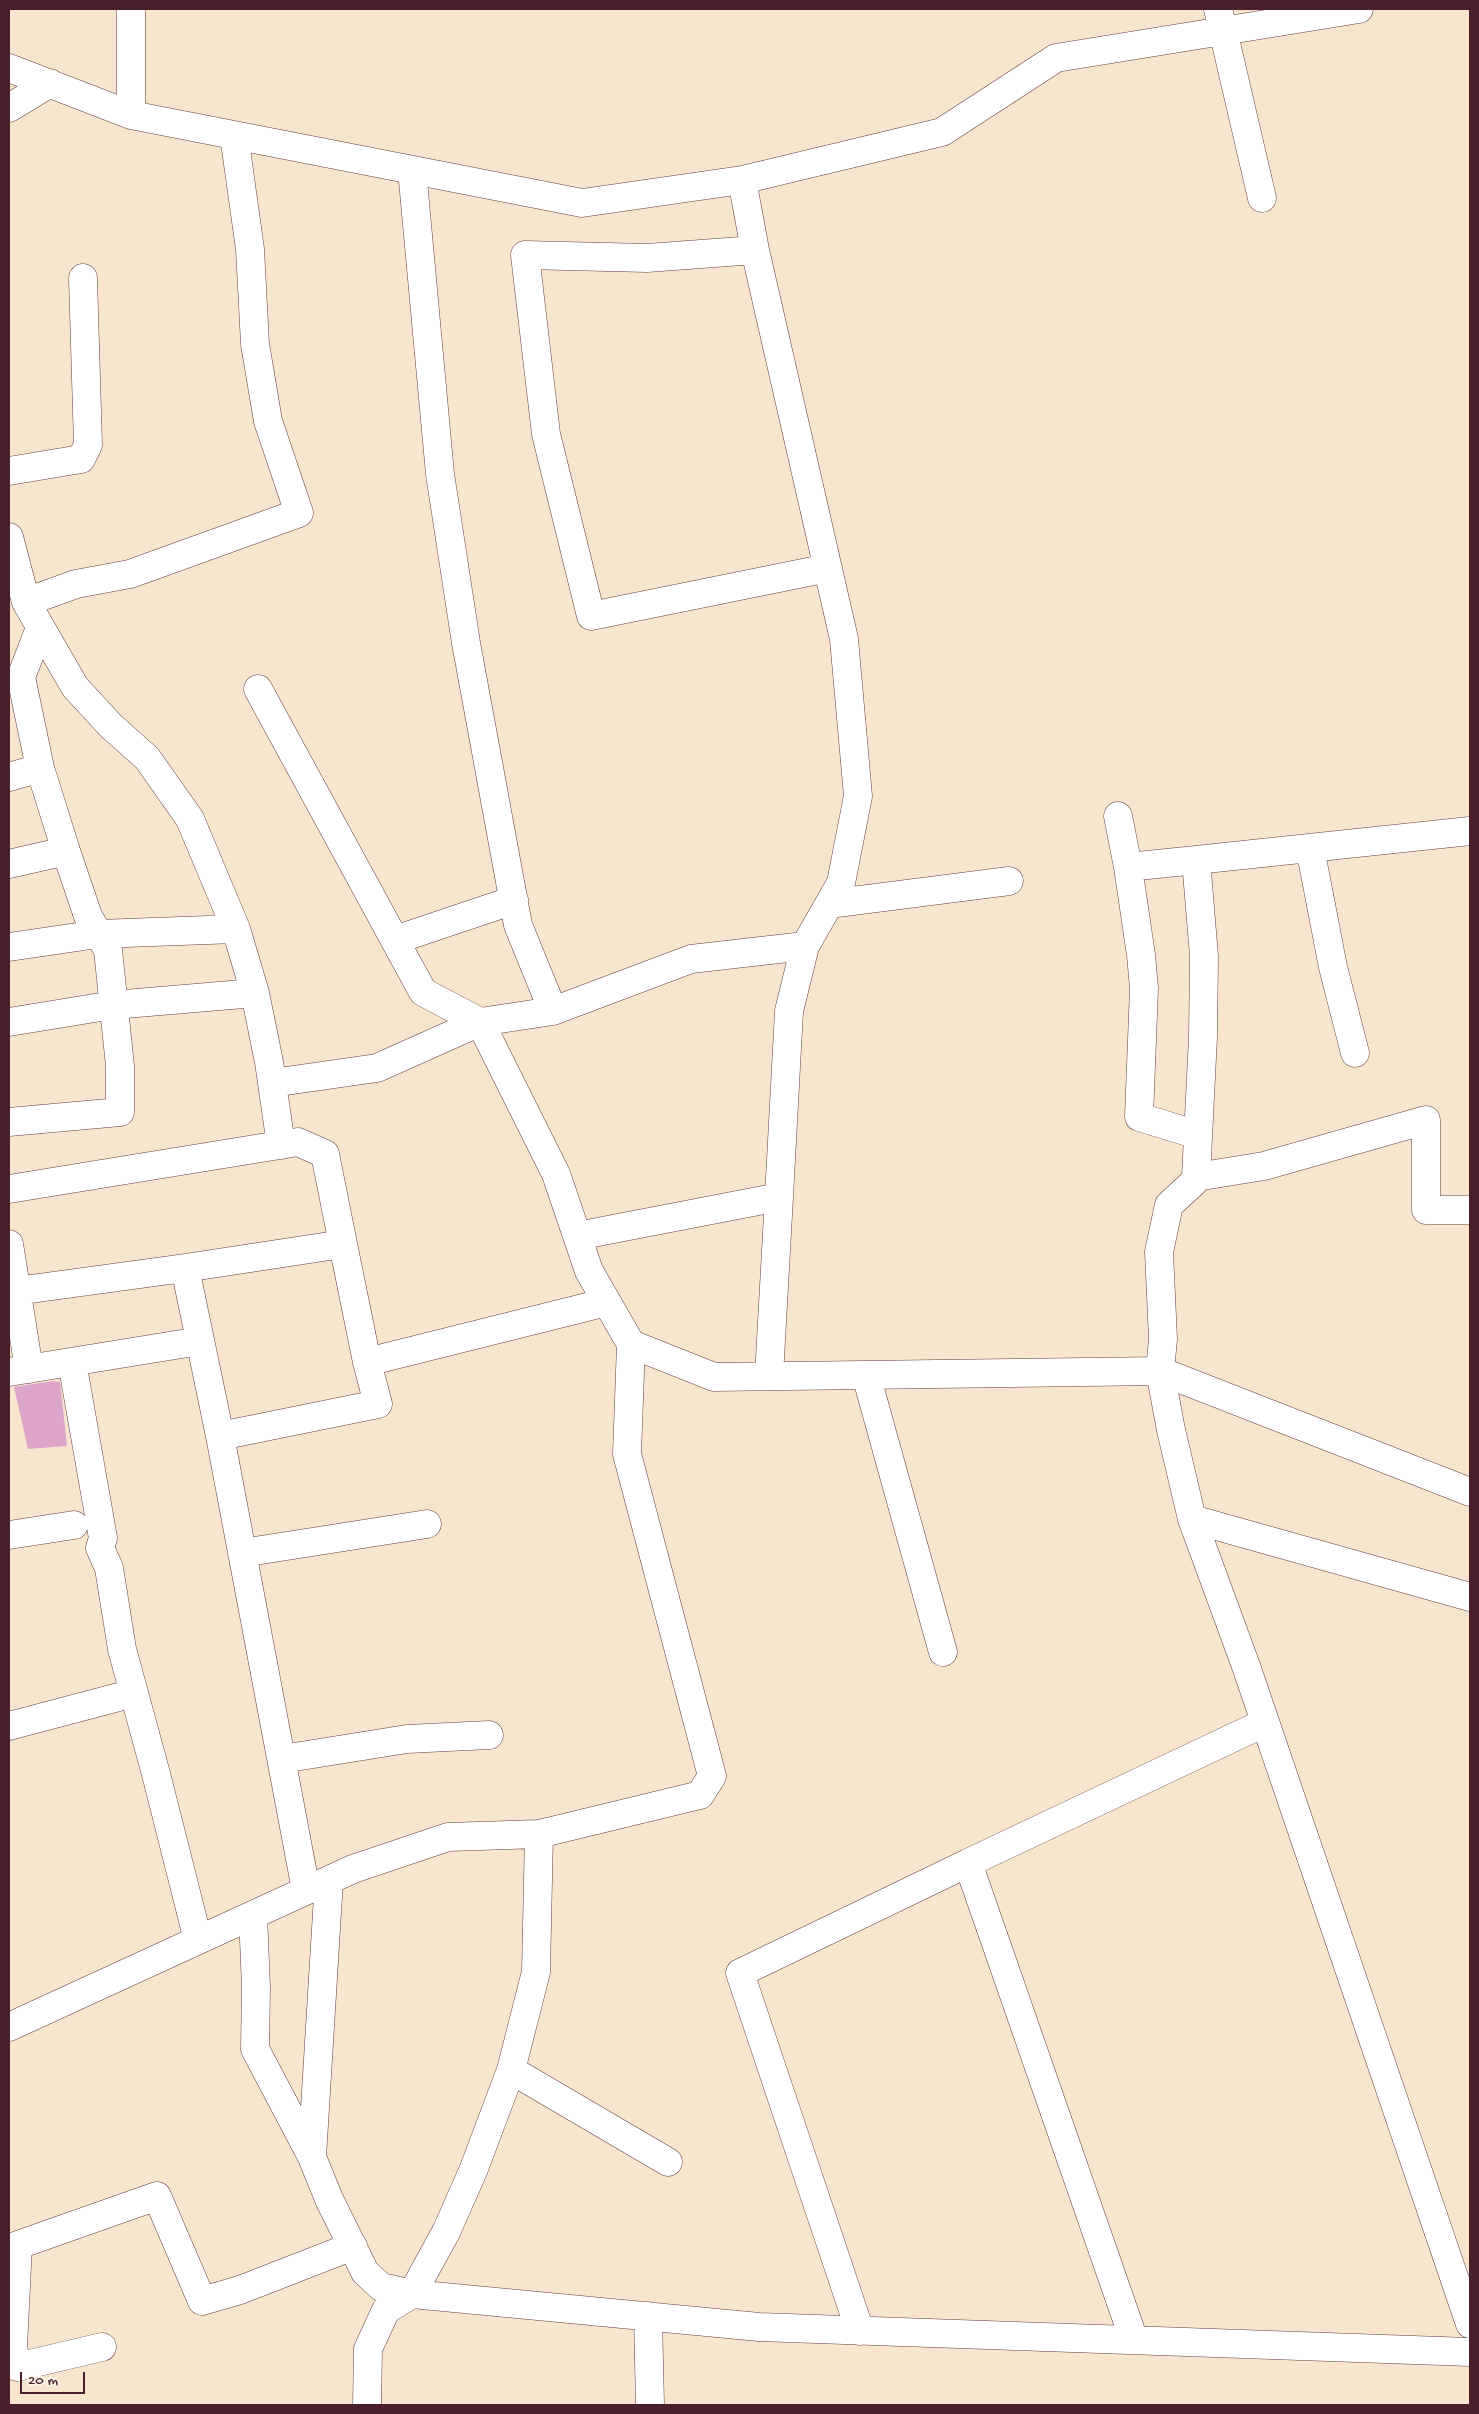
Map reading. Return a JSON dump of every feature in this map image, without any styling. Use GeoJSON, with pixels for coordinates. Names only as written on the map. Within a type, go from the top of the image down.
{"type":"FeatureCollection","features":[{"type":"Feature","properties":{"kind":"street"},"geometry":{"type":"LineString","coordinates":[[131,9],[131,115]]}},
{"type":"Feature","properties":{"kind":"street"},"geometry":{"type":"LineString","coordinates":[[9,68],[131,115],[582,203],[742,180],[942,132],[1056,58],[1220,20],[1359,9]]}},
{"type":"Feature","properties":{"kind":"street"},"geometry":{"type":"LineString","coordinates":[[1220,20],[1262,198]]}},
{"type":"Feature","properties":{"kind":"street"},"geometry":{"type":"LineString","coordinates":[[9,108],[50,83]]}},
{"type":"Feature","properties":{"kind":"street"},"geometry":{"type":"LineString","coordinates":[[26,602],[76,584],[130,574],[300,513],[268,421],[255,344],[250,249],[234,135]]}},
{"type":"Feature","properties":{"kind":"street"},"geometry":{"type":"LineString","coordinates":[[412,170],[440,474],[466,643],[518,925],[553,1011]]}},
{"type":"Feature","properties":{"kind":"street"},"geometry":{"type":"LineString","coordinates":[[742,180],[755,250],[844,639],[858,796],[842,883],[805,946],[789,1011],[769,1376]]}},
{"type":"Feature","properties":{"kind":"street"},"geometry":{"type":"LineString","coordinates":[[755,250],[647,258],[525,255],[546,434],[591,616],[828,568]]}},
{"type":"Feature","properties":{"kind":"street"},"geometry":{"type":"LineString","coordinates":[[9,471],[81,459],[88,445],[83,278]]}},
{"type":"Feature","properties":{"kind":"street"},"geometry":{"type":"LineString","coordinates":[[9,537],[26,602],[75,687],[111,726],[147,758],[190,819],[236,929],[256,993],[272,1083],[280,1145]]}},
{"type":"Feature","properties":{"kind":"street"},"geometry":{"type":"LineString","coordinates":[[9,1122],[120,1112],[120,1066],[112,1005],[108,950],[88,916],[16,691],[40,628]]}},
{"type":"Feature","properties":{"kind":"street"},"geometry":{"type":"LineString","coordinates":[[9,2027],[353,1868],[448,1837],[539,1834],[700,1794],[712,1776],[627,1454],[631,1344],[589,1270],[556,1174],[480,1022],[423,992],[258,688]]}},
{"type":"Feature","properties":{"kind":"street"},"geometry":{"type":"LineString","coordinates":[[9,777],[40,768]]}},
{"type":"Feature","properties":{"kind":"street"},"geometry":{"type":"LineString","coordinates":[[1118,816],[1128,867],[1144,988],[1139,1117],[1198,1135]]}},
{"type":"Feature","properties":{"kind":"street"},"geometry":{"type":"LineString","coordinates":[[1128,867],[1470,832]]}},
{"type":"Feature","properties":{"kind":"street"},"geometry":{"type":"LineString","coordinates":[[1310,848],[1333,967],[1355,1053]]}},
{"type":"Feature","properties":{"kind":"street"},"geometry":{"type":"LineString","coordinates":[[9,864],[66,851]]}},
{"type":"Feature","properties":{"kind":"street"},"geometry":{"type":"LineString","coordinates":[[1196,860],[1204,956],[1196,1177],[1194,1182],[1169,1205],[1159,1252],[1164,1339],[1160,1372],[1171,1430],[1192,1519],[1246,1666],[1470,2324]]}},
{"type":"Feature","properties":{"kind":"street"},"geometry":{"type":"LineString","coordinates":[[829,904],[1009,881]]}},
{"type":"Feature","properties":{"kind":"street"},"geometry":{"type":"LineString","coordinates":[[395,940],[514,900]]}},
{"type":"Feature","properties":{"kind":"street"},"geometry":{"type":"LineString","coordinates":[[9,947],[98,934],[236,929]]}},
{"type":"Feature","properties":{"kind":"street"},"geometry":{"type":"LineString","coordinates":[[272,1083],[377,1068],[480,1022],[553,1011],[691,959],[805,946]]}},
{"type":"Feature","properties":{"kind":"street"},"geometry":{"type":"LineString","coordinates":[[9,1022],[112,1005],[256,993]]}},
{"type":"Feature","properties":{"kind":"street"},"geometry":{"type":"LineString","coordinates":[[1196,1177],[1264,1166],[1426,1120],[1426,1210],[1470,1210]]}},
{"type":"Feature","properties":{"kind":"street"},"geometry":{"type":"LineString","coordinates":[[9,1189],[298,1142],[325,1154],[367,1362],[378,1404],[220,1436]]}},
{"type":"Feature","properties":{"kind":"street"},"geometry":{"type":"LineString","coordinates":[[577,1236],[779,1197]]}},
{"type":"Feature","properties":{"kind":"street"},"geometry":{"type":"LineString","coordinates":[[9,1244],[16,1291],[19,1370],[200,1341]]}},
{"type":"Feature","properties":{"kind":"street"},"geometry":{"type":"LineString","coordinates":[[16,1291],[343,1244]]}},
{"type":"Feature","properties":{"kind":"street"},"geometry":{"type":"LineString","coordinates":[[185,1268],[220,1436],[282,1759],[318,1885],[312,2157]]}},
{"type":"Feature","properties":{"kind":"street"},"geometry":{"type":"LineString","coordinates":[[367,1362],[607,1302]]}},
{"type":"Feature","properties":{"kind":"street"},"geometry":{"type":"LineString","coordinates":[[631,1344],[714,1377],[1160,1372],[1470,1492]]}},
{"type":"Feature","properties":{"kind":"street"},"geometry":{"type":"LineString","coordinates":[[72,1362],[103,1538],[100,1548],[109,1568],[122,1649],[198,1940]]}},
{"type":"Feature","properties":{"kind":"street"},"geometry":{"type":"LineString","coordinates":[[866,1375],[942,1652]]}},
{"type":"Feature","properties":{"kind":"street"},"geometry":{"type":"LineString","coordinates":[[1192,1519],[1470,1597]]}},
{"type":"Feature","properties":{"kind":"street"},"geometry":{"type":"LineString","coordinates":[[242,1553],[427,1524]]}},
{"type":"Feature","properties":{"kind":"street"},"geometry":{"type":"LineString","coordinates":[[9,1536],[74,1525]]}},
{"type":"Feature","properties":{"kind":"street"},"geometry":{"type":"LineString","coordinates":[[9,1726],[134,1693]]}},
{"type":"Feature","properties":{"kind":"street"},"geometry":{"type":"LineString","coordinates":[[860,2331],[740,1973],[1264,1723]]}},
{"type":"Feature","properties":{"kind":"street"},"geometry":{"type":"LineString","coordinates":[[282,1759],[407,1739],[489,1734]]}},
{"type":"Feature","properties":{"kind":"street"},"geometry":{"type":"LineString","coordinates":[[367,2405],[368,2349],[386,2310],[412,2294],[446,2232],[473,2171],[511,2070],[536,1972],[539,1834]]}},
{"type":"Feature","properties":{"kind":"street"},"geometry":{"type":"LineString","coordinates":[[968,1863],[1134,2340]]}},
{"type":"Feature","properties":{"kind":"street"},"geometry":{"type":"LineString","coordinates":[[253,1915],[256,1988],[255,2049],[312,2157],[329,2199],[365,2272],[382,2287],[412,2294],[759,2327],[1470,2352]]}},
{"type":"Feature","properties":{"kind":"street"},"geometry":{"type":"LineString","coordinates":[[511,2070],[668,2162]]}},
{"type":"Feature","properties":{"kind":"street"},"geometry":{"type":"LineString","coordinates":[[102,2348],[17,2367],[13,2347],[18,2245],[157,2196],[202,2301],[240,2290],[353,2246]]}},
{"type":"Feature","properties":{"kind":"street"},"geometry":{"type":"LineString","coordinates":[[648,2316],[650,2405]]}},
{"type":"Feature","properties":{"kind":"building"},"geometry":{"type":"Polygon","coordinates":[[[52,1381],[60,1382],[67,1446],[28,1449],[14,1387],[52,1381]]]}}]}
